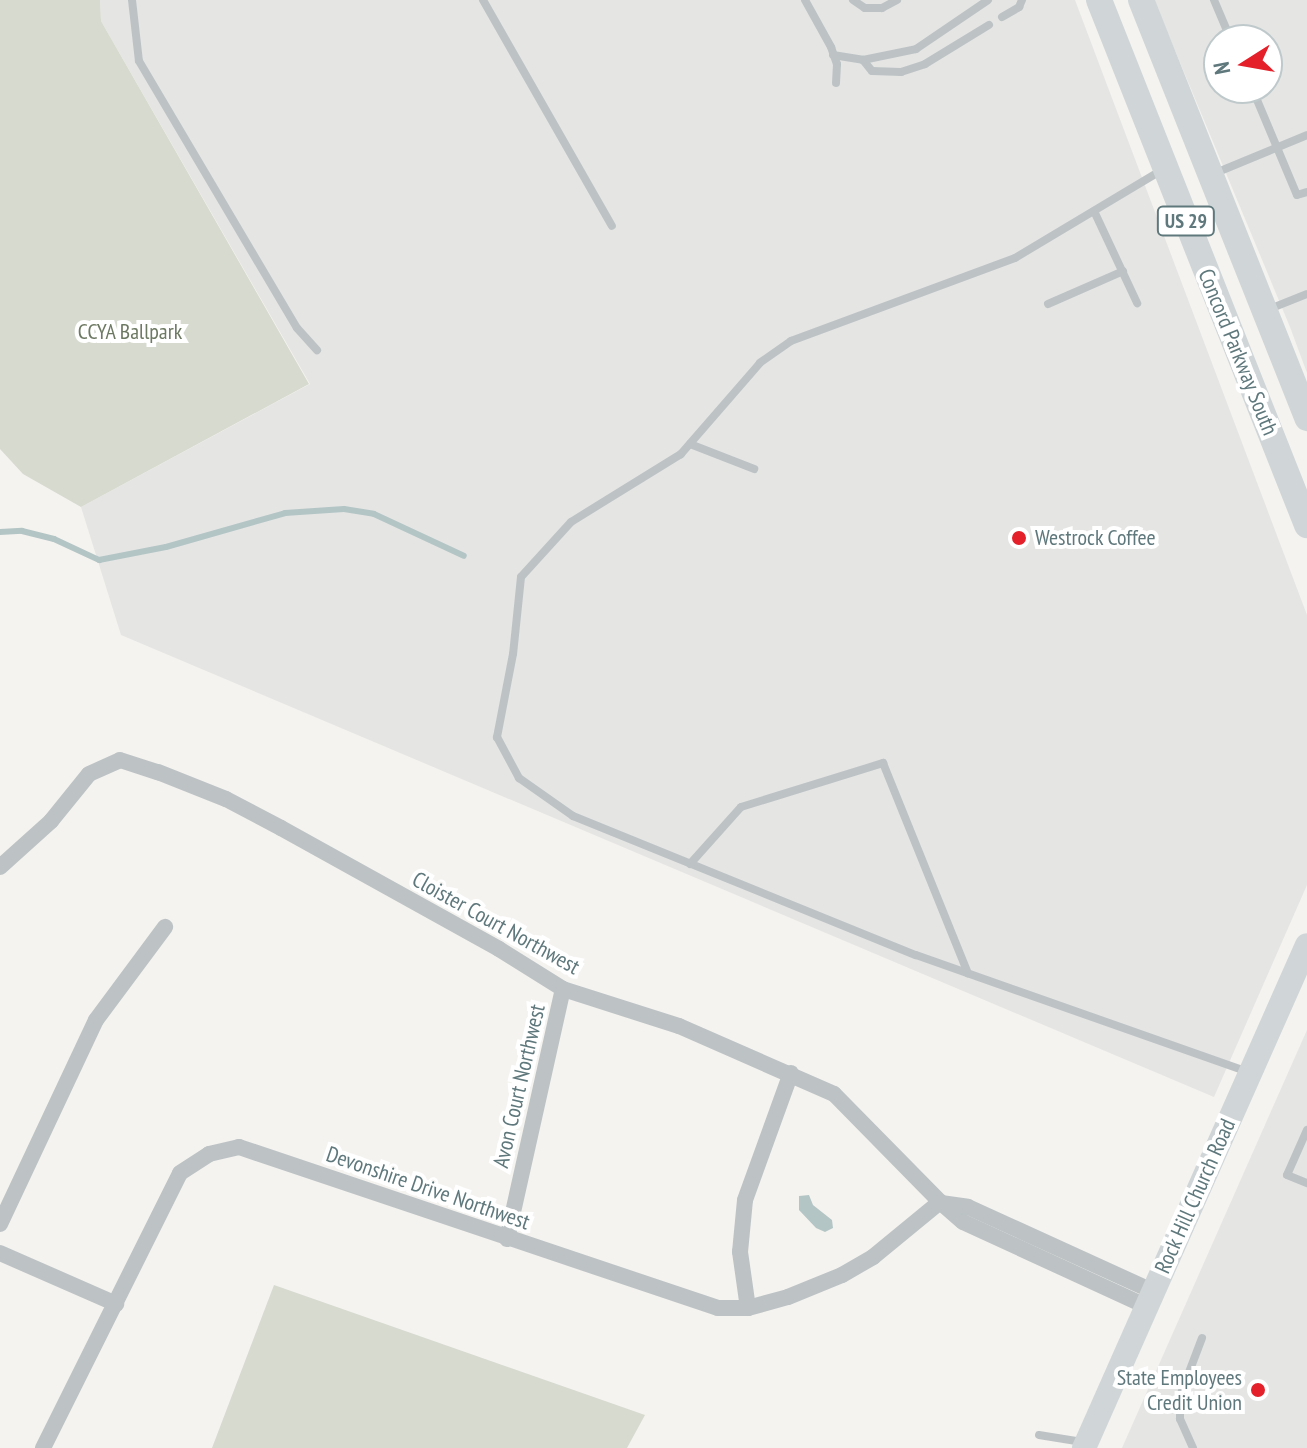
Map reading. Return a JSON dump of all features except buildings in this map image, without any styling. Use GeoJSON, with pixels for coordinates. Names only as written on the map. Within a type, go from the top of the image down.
{"type":"FeatureCollection","features":[{"type":"Feature","properties":{"kind":"main road","name":"Concord Parkway South"},"geometry":{"type":"LineString","coordinates":[[1099,0],[1307,525]]}},
{"type":"Feature","properties":{"kind":"main road","name":"Concord Parkway South"},"geometry":{"type":"LineString","coordinates":[[1141,0],[1307,418]]}},
{"type":"Feature","properties":{"kind":"main road","name":"Rock Hill Church Road"},"geometry":{"type":"LineString","coordinates":[[1086,1445],[1307,945]]}},
{"type":"Feature","properties":{"kind":"street","name":"Cloister Court Northwest"},"geometry":{"type":"LineString","coordinates":[[0,867],[51,821],[89,774],[120,760],[226,799],[499,949],[563,989],[679,1026],[834,1094],[963,1222],[1149,1299]]}},
{"type":"Feature","properties":{"kind":"street"},"geometry":{"type":"LineString","coordinates":[[0,1224],[96,1020],[165,927]]}},
{"type":"Feature","properties":{"kind":"street","name":"Avon Court Northwest"},"geometry":{"type":"LineString","coordinates":[[507,1239],[563,989]]}},
{"type":"Feature","properties":{"kind":"street"},"geometry":{"type":"LineString","coordinates":[[748,1308],[740,1252],[745,1200],[791,1073]]}},
{"type":"Feature","properties":{"kind":"street","name":"Devonshire Drive Northwest"},"geometry":{"type":"LineString","coordinates":[[43,1448],[180,1173],[209,1154],[239,1147],[718,1308],[748,1308],[788,1297],[842,1275],[873,1257],[940,1202]]}},
{"type":"Feature","properties":{"kind":"street"},"geometry":{"type":"LineString","coordinates":[[0,1253],[116,1304]]}},
{"type":"Feature","properties":{"kind":"lane"},"geometry":{"type":"LineString","coordinates":[[132,0],[139,61],[297,328],[317,350]]}},
{"type":"Feature","properties":{"kind":"lane"},"geometry":{"type":"LineString","coordinates":[[483,0],[612,226]]}},
{"type":"Feature","properties":{"kind":"lane"},"geometry":{"type":"LineString","coordinates":[[805,0],[833,55],[836,83]]}},
{"type":"Feature","properties":{"kind":"lane"},"geometry":{"type":"LineString","coordinates":[[853,0],[865,8],[882,8],[897,0]]}},
{"type":"Feature","properties":{"kind":"lane"},"geometry":{"type":"LineString","coordinates":[[833,55],[863,60],[916,49],[988,0]]}},
{"type":"Feature","properties":{"kind":"lane"},"geometry":{"type":"LineString","coordinates":[[1002,17],[1019,7],[1022,0]]}},
{"type":"Feature","properties":{"kind":"lane"},"geometry":{"type":"LineString","coordinates":[[1214,0],[1224,24]]}},
{"type":"Feature","properties":{"kind":"lane"},"geometry":{"type":"LineString","coordinates":[[863,60],[872,71],[901,72],[925,64],[989,25]]}},
{"type":"Feature","properties":{"kind":"lane"},"geometry":{"type":"LineString","coordinates":[[1259,104],[1297,195],[1307,192]]}},
{"type":"Feature","properties":{"kind":"lane"},"geometry":{"type":"LineString","coordinates":[[1212,174],[1307,135]]}},
{"type":"Feature","properties":{"kind":"lane"},"geometry":{"type":"LineString","coordinates":[[1165,168],[1015,258],[791,341],[760,363],[681,454],[571,522],[521,577],[513,654],[497,737],[519,778],[573,816],[968,973],[1249,1072]]}},
{"type":"Feature","properties":{"kind":"lane"},"geometry":{"type":"LineString","coordinates":[[1094,211],[1137,303]]}},
{"type":"Feature","properties":{"kind":"lane"},"geometry":{"type":"LineString","coordinates":[[1048,304],[1123,271]]}},
{"type":"Feature","properties":{"kind":"lane"},"geometry":{"type":"LineString","coordinates":[[1265,310],[1307,294]]}},
{"type":"Feature","properties":{"kind":"lane"},"geometry":{"type":"LineString","coordinates":[[690,444],[754,469]]}},
{"type":"Feature","properties":{"kind":"lane"},"geometry":{"type":"LineString","coordinates":[[690,864],[741,807],[883,763],[968,973]]}},
{"type":"Feature","properties":{"kind":"lane"},"geometry":{"type":"LineString","coordinates":[[1307,1130],[1287,1175],[1307,1183]]}},
{"type":"Feature","properties":{"kind":"lane"},"geometry":{"type":"LineString","coordinates":[[1193,1448],[1180,1419],[1180,1396],[1202,1338]]}},
{"type":"Feature","properties":{"kind":"lane"},"geometry":{"type":"LineString","coordinates":[[1039,1435],[1086,1445]]}},
{"type":"Feature","properties":{"kind":"shaded area"},"geometry":{"type":"Polygon","coordinates":[[[100,0],[1075,0],[1307,615],[1307,885],[1214,1097],[121,635],[81,507],[310,384],[101,21],[100,0]]]}},
{"type":"Feature","properties":{"kind":"shaded area"},"geometry":{"type":"Polygon","coordinates":[[[1154,0],[1307,0],[1307,373],[1290,327],[1154,0]]]}},
{"type":"Feature","properties":{"kind":"shaded area"},"geometry":{"type":"Polygon","coordinates":[[[1307,1030],[1307,1448],[1122,1448],[1307,1030]]]}},
{"type":"Feature","properties":{"kind":"shaded area"},"geometry":{"type":"Polygon","coordinates":[[[809,1195],[813,1205],[832,1220],[833,1228],[825,1232],[816,1228],[799,1210],[799,1196],[809,1195]]]}},
{"type":"Feature","properties":{"kind":"green space","name":"CCYA Ballpark"},"geometry":{"type":"Polygon","coordinates":[[[0,0],[100,0],[101,21],[309,384],[81,507],[23,474],[0,449],[0,0]]]}},
{"type":"Feature","properties":{"kind":"green space"},"geometry":{"type":"Polygon","coordinates":[[[274,1285],[645,1415],[627,1448],[212,1448],[274,1285]]]}},
{"type":"Feature","properties":{"kind":"waterway"},"geometry":{"type":"LineString","coordinates":[[0,532],[22,531],[54,539],[99,560],[166,547],[285,513],[344,509],[374,514],[464,556]]}},
{"type":"Feature","properties":{"kind":"place","name":"Westrock Coffee"},"geometry":{"type":"Point","coordinates":[1019,538]}},
{"type":"Feature","properties":{"kind":"place","name":"State Employees Credit Union"},"geometry":{"type":"Point","coordinates":[1258,1390]}}]}
